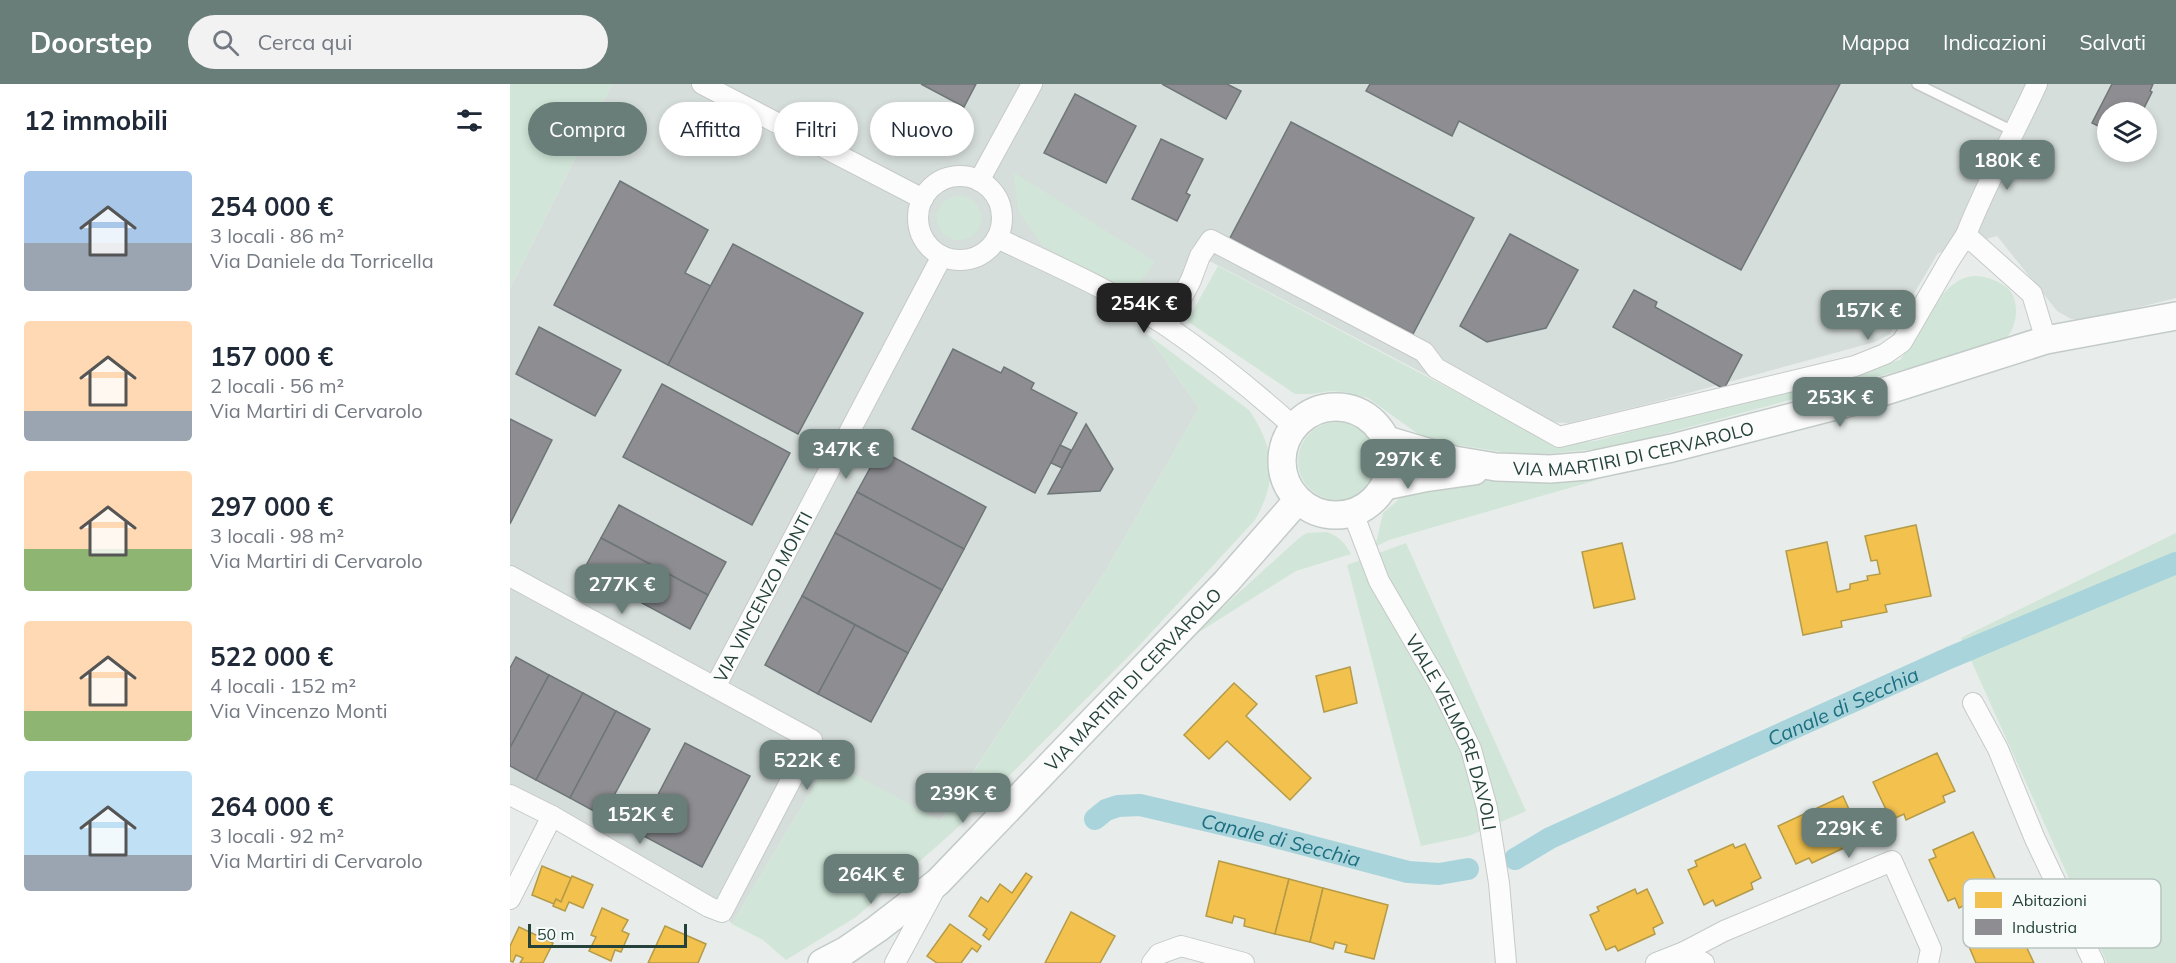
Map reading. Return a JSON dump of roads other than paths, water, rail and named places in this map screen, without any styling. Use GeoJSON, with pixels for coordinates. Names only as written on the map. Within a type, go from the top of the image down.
{"type":"FeatureCollection","features":[{"type":"Feature","properties":{"kind":"main road","name":"VIA MARTIRI DI CERVAROLO"},"geometry":{"type":"LineString","coordinates":[[1387,440],[1454,460],[1496,467],[1550,469],[1587,466],[1672,448],[1851,402],[2046,340],[2176,316]]}},
{"type":"Feature","properties":{"kind":"main road"},"geometry":{"type":"LineString","coordinates":[[1336,406],[1366,415],[1378,426],[1387,440],[1391,464],[1385,486],[1377,498],[1353,513],[1338,516],[1310,509],[1298,500],[1286,480],[1282,456],[1286,441],[1294,427],[1306,416],[1320,409],[1336,406]]}},
{"type":"Feature","properties":{"kind":"main road","name":"VIA MARTIRI DI CERVAROLO"},"geometry":{"type":"LineString","coordinates":[[1385,486],[1496,467]]}},
{"type":"Feature","properties":{"kind":"main road","name":"VIA MARTIRI DI CERVAROLO"},"geometry":{"type":"LineString","coordinates":[[826,962],[877,929],[938,882],[1227,581],[1298,500]]}},
{"type":"Feature","properties":{"kind":"street"},"geometry":{"type":"LineString","coordinates":[[702,84],[923,199]]}},
{"type":"Feature","properties":{"kind":"street"},"geometry":{"type":"LineString","coordinates":[[979,181],[1032,84]]}},
{"type":"Feature","properties":{"kind":"street","name":"VIA MARTIRI DI CERVAROLO"},"geometry":{"type":"LineString","coordinates":[[1167,326],[1191,280],[1200,256],[1211,240],[1424,352],[1436,368],[1558,437],[1855,366],[1885,354],[1902,342],[1966,235],[1977,205],[2037,84]]}},
{"type":"Feature","properties":{"kind":"street"},"geometry":{"type":"LineString","coordinates":[[954,177],[967,177],[979,181],[990,189],[1002,212],[997,238],[990,248],[979,256],[967,260],[955,260],[942,256],[931,249],[921,232],[919,212],[923,199],[931,188],[941,181],[954,177]]}},
{"type":"Feature","properties":{"kind":"street"},"geometry":{"type":"LineString","coordinates":[[1966,235],[2032,294],[2046,340]]}},
{"type":"Feature","properties":{"kind":"street"},"geometry":{"type":"LineString","coordinates":[[997,238],[1124,301],[1167,326],[1260,397],[1294,427]]}},
{"type":"Feature","properties":{"kind":"street","name":"VIA VINCENZO MONTI"},"geometry":{"type":"LineString","coordinates":[[552,816],[709,907],[722,912],[812,740],[716,687],[942,256]]}},
{"type":"Feature","properties":{"kind":"street","name":"VIALE VELMORE DAVOLI"},"geometry":{"type":"LineString","coordinates":[[1353,513],[1379,581],[1442,689],[1471,749],[1487,808],[1499,883],[1506,963]]}},
{"type":"Feature","properties":{"kind":"street"},"geometry":{"type":"LineString","coordinates":[[510,576],[716,687]]}},
{"type":"Feature","properties":{"kind":"street"},"geometry":{"type":"LineString","coordinates":[[1973,703],[1998,748],[2054,879]]}},
{"type":"Feature","properties":{"kind":"street"},"geometry":{"type":"LineString","coordinates":[[510,795],[552,816],[510,899]]}},
{"type":"Feature","properties":{"kind":"street"},"geometry":{"type":"LineString","coordinates":[[1656,963],[1892,861],[1931,949],[1928,963]]}},
{"type":"Feature","properties":{"kind":"street"},"geometry":{"type":"LineString","coordinates":[[895,963],[938,882]]}},
{"type":"Feature","properties":{"kind":"street"},"geometry":{"type":"LineString","coordinates":[[1152,963],[1159,954],[1181,946],[1244,963]]}},
{"type":"Feature","properties":{"kind":"street"},"geometry":{"type":"LineString","coordinates":[[2087,948],[2094,963]]}},
{"type":"Feature","properties":{"kind":"street"},"geometry":{"type":"LineString","coordinates":[[1684,952],[1704,963]]}},
{"type":"Feature","properties":{"kind":"lane"},"geometry":{"type":"LineString","coordinates":[[1917,84],[2015,132]]}},
{"type":"Feature","properties":{"kind":"waterway","name":"Canale di Secchia"},"geometry":{"type":"LineString","coordinates":[[1515,859],[1550,838],[1949,658],[2176,563]]}},
{"type":"Feature","properties":{"kind":"waterway","name":"Canale di Secchia"},"geometry":{"type":"LineString","coordinates":[[1095,819],[1106,810],[1118,806],[1140,805],[1264,834],[1408,872],[1439,874],[1468,869]]}}]}
